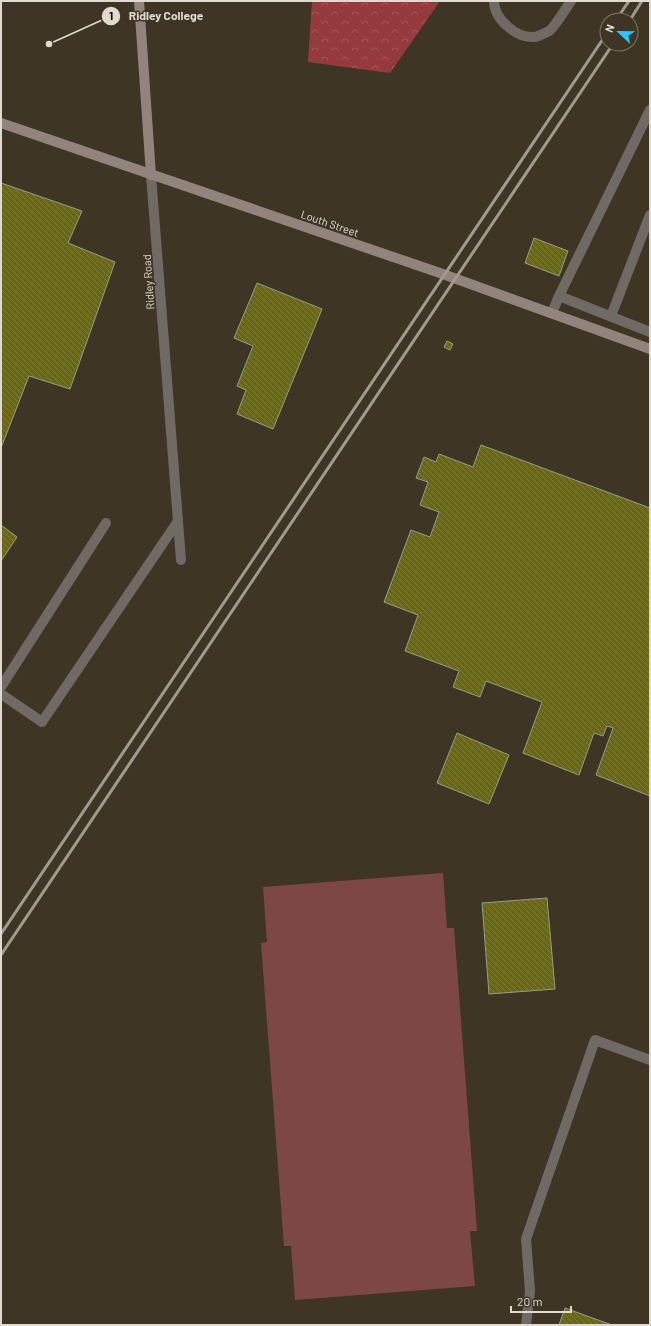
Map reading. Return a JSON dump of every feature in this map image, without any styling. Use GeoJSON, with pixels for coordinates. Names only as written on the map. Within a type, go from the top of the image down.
{"type":"FeatureCollection","features":[{"type":"Feature","properties":{"kind":"main road","name":"Ridley Road"},"geometry":{"type":"LineString","coordinates":[[139,1],[151,175]]}},
{"type":"Feature","properties":{"kind":"main road","name":"Louth Street"},"geometry":{"type":"LineString","coordinates":[[1,123],[440,273],[650,348]]}},
{"type":"Feature","properties":{"kind":"street"},"geometry":{"type":"LineString","coordinates":[[494,1],[494,6],[503,23],[518,34],[535,37],[550,31],[571,1]]}},
{"type":"Feature","properties":{"kind":"street"},"geometry":{"type":"LineString","coordinates":[[552,313],[650,110]]}},
{"type":"Feature","properties":{"kind":"street","name":"Ridley Road"},"geometry":{"type":"LineString","coordinates":[[151,175],[181,560]]}},
{"type":"Feature","properties":{"kind":"street"},"geometry":{"type":"LineString","coordinates":[[611,316],[650,215]]}},
{"type":"Feature","properties":{"kind":"street"},"geometry":{"type":"LineString","coordinates":[[559,296],[650,332]]}},
{"type":"Feature","properties":{"kind":"street"},"geometry":{"type":"LineString","coordinates":[[1,694],[42,722],[178,521]]}},
{"type":"Feature","properties":{"kind":"street"},"geometry":{"type":"LineString","coordinates":[[1,687],[106,523]]}},
{"type":"Feature","properties":{"kind":"street"},"geometry":{"type":"LineString","coordinates":[[526,1325],[530,1291],[526,1239],[595,1040],[650,1060]]}},
{"type":"Feature","properties":{"kind":"shaded area"},"geometry":{"type":"Polygon","coordinates":[[[443,873],[447,928],[454,928],[477,1231],[470,1231],[475,1286],[295,1300],[291,1246],[284,1246],[261,943],[267,942],[263,887],[443,873]]]}},
{"type":"Feature","properties":{"kind":"green space"},"geometry":{"type":"Polygon","coordinates":[[[312,1],[440,1],[390,73],[308,62],[312,1]]]}},
{"type":"Feature","properties":{"kind":"building"},"geometry":{"type":"Polygon","coordinates":[[[1,183],[82,211],[68,243],[115,262],[70,389],[29,376],[1,448],[1,183]]]}},
{"type":"Feature","properties":{"kind":"building"},"geometry":{"type":"Polygon","coordinates":[[[534,238],[568,251],[559,276],[525,263],[534,238]]]}},
{"type":"Feature","properties":{"kind":"building"},"geometry":{"type":"Polygon","coordinates":[[[257,283],[322,309],[273,429],[237,414],[246,390],[237,386],[253,346],[234,338],[257,283]]]}},
{"type":"Feature","properties":{"kind":"building"},"geometry":{"type":"Polygon","coordinates":[[[447,341],[453,344],[450,350],[444,347],[447,341]]]}},
{"type":"Feature","properties":{"kind":"building"},"geometry":{"type":"Polygon","coordinates":[[[481,445],[650,508],[650,796],[596,775],[613,728],[607,726],[603,736],[594,733],[579,775],[523,753],[542,702],[486,681],[480,697],[453,687],[459,671],[405,651],[418,615],[384,602],[411,530],[430,537],[439,512],[420,505],[428,482],[416,478],[424,457],[436,462],[439,454],[473,467],[481,445]]]}},
{"type":"Feature","properties":{"kind":"building"},"geometry":{"type":"Polygon","coordinates":[[[1,525],[17,537],[1,561],[1,525]]]}},
{"type":"Feature","properties":{"kind":"building"},"geometry":{"type":"Polygon","coordinates":[[[457,733],[509,755],[489,804],[437,783],[457,733]]]}},
{"type":"Feature","properties":{"kind":"building"},"geometry":{"type":"Polygon","coordinates":[[[547,898],[555,989],[489,994],[482,903],[547,898]]]}},
{"type":"Feature","properties":{"kind":"building"},"geometry":{"type":"Polygon","coordinates":[[[565,1308],[612,1325],[559,1325],[565,1308]]]}},
{"type":"Feature","properties":{"kind":"railway"},"geometry":{"type":"LineString","coordinates":[[621,12],[629,1]]}},
{"type":"Feature","properties":{"kind":"railway"},"geometry":{"type":"LineString","coordinates":[[635,12],[642,1]]}},
{"type":"Feature","properties":{"kind":"railway"},"geometry":{"type":"LineString","coordinates":[[1,934],[599,45]]}},
{"type":"Feature","properties":{"kind":"railway"},"geometry":{"type":"LineString","coordinates":[[1,955],[608,52]]}},
{"type":"Feature","properties":{"kind":"place","name":"Ridley College"},"geometry":{"type":"Point","coordinates":[49,44]}}]}
